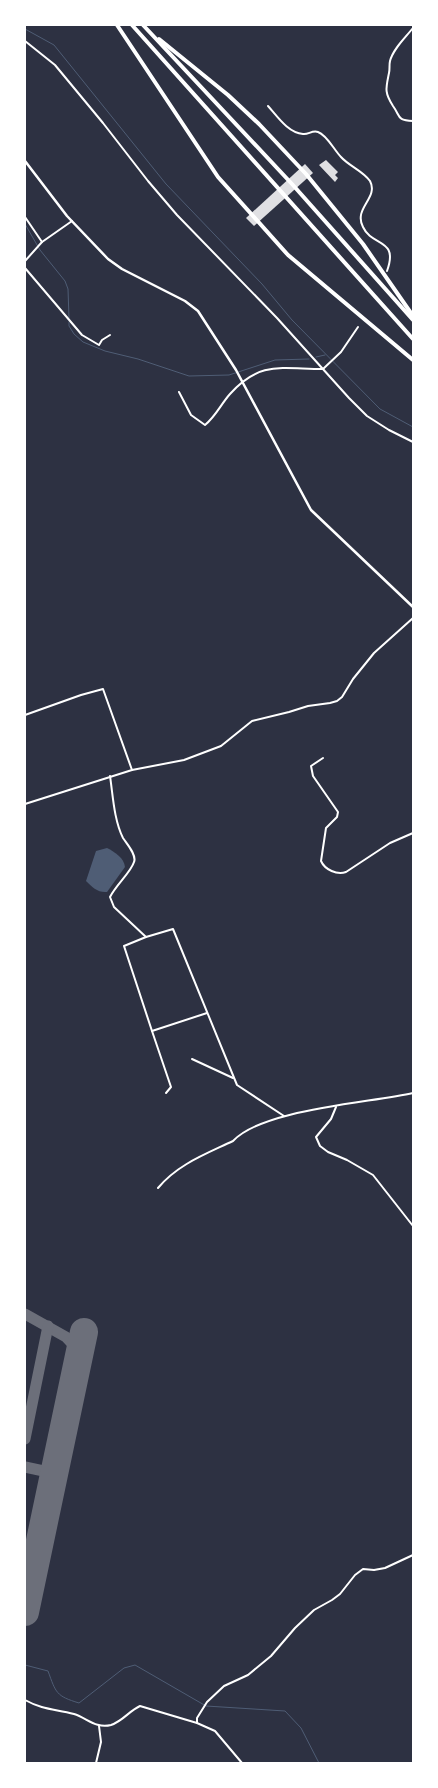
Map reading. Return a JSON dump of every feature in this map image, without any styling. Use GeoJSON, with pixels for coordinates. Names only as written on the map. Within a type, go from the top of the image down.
{"type":"FeatureCollection","features":[{"type":"Feature","properties":{"kind":"highway"},"geometry":{"type":"LineString","coordinates":[[117,25],[218,177],[288,255],[413,360]]}},
{"type":"Feature","properties":{"kind":"highway"},"geometry":{"type":"LineString","coordinates":[[132,25],[413,339]]}},
{"type":"Feature","properties":{"kind":"highway"},"geometry":{"type":"LineString","coordinates":[[144,25],[413,318]]}},
{"type":"Feature","properties":{"kind":"highway"},"geometry":{"type":"LineString","coordinates":[[148,30],[228,95],[306,174],[363,244],[413,318]]}},
{"type":"Feature","properties":{"kind":"main road"},"geometry":{"type":"LineString","coordinates":[[26,163],[72,221],[116,265],[193,306],[209,326],[236,370],[311,510],[413,607]]}},
{"type":"Feature","properties":{"kind":"street"},"geometry":{"type":"LineString","coordinates":[[413,28],[390,60],[385,85],[390,103],[396,110],[397,116],[403,120],[413,121]]}},
{"type":"Feature","properties":{"kind":"street"},"geometry":{"type":"LineString","coordinates":[[25,41],[55,65],[163,200],[277,318],[367,416],[413,442]]}},
{"type":"Feature","properties":{"kind":"street"},"geometry":{"type":"LineString","coordinates":[[268,106],[288,128],[295,132],[302,134],[318,132],[324,135],[341,157],[370,182],[371,194],[360,216],[361,223],[368,236],[380,241],[389,251],[391,259],[387,271]]}},
{"type":"Feature","properties":{"kind":"street"},"geometry":{"type":"LineString","coordinates":[[25,217],[41,243]]}},
{"type":"Feature","properties":{"kind":"street"},"geometry":{"type":"LineString","coordinates":[[25,261],[41,243],[72,221]]}},
{"type":"Feature","properties":{"kind":"street"},"geometry":{"type":"LineString","coordinates":[[25,268],[82,335],[100,345],[102,340],[110,335]]}},
{"type":"Feature","properties":{"kind":"street"},"geometry":{"type":"LineString","coordinates":[[179,392],[192,414],[206,425],[214,418],[229,395],[242,382],[257,373],[278,368],[324,368],[341,352],[358,327]]}},
{"type":"Feature","properties":{"kind":"street"},"geometry":{"type":"LineString","coordinates":[[25,804],[110,776],[184,760],[222,746],[252,722],[308,706],[330,704],[337,701],[342,697],[353,679],[374,653],[413,618]]}},
{"type":"Feature","properties":{"kind":"street"},"geometry":{"type":"LineString","coordinates":[[25,716],[81,695],[103,689],[132,770]]}},
{"type":"Feature","properties":{"kind":"street"},"geometry":{"type":"LineString","coordinates":[[323,758],[311,766],[313,776],[338,812],[337,816],[326,828],[321,861],[323,865],[331,871],[340,874],[346,872],[390,843],[413,833]]}},
{"type":"Feature","properties":{"kind":"street"},"geometry":{"type":"LineString","coordinates":[[110,776],[113,799],[122,836],[135,857],[134,863],[114,888],[110,898],[114,907],[146,937]]}},
{"type":"Feature","properties":{"kind":"street"},"geometry":{"type":"LineString","coordinates":[[166,1093],[171,1087],[124,946],[173,928],[237,1085],[284,1116]]}},
{"type":"Feature","properties":{"kind":"street"},"geometry":{"type":"LineString","coordinates":[[152,1031],[207,1013]]}},
{"type":"Feature","properties":{"kind":"street"},"geometry":{"type":"LineString","coordinates":[[192,1059],[233,1078]]}},
{"type":"Feature","properties":{"kind":"street"},"geometry":{"type":"LineString","coordinates":[[158,1188],[169,1176],[186,1164],[233,1141],[251,1129],[284,1116],[413,1093]]}},
{"type":"Feature","properties":{"kind":"street"},"geometry":{"type":"LineString","coordinates":[[336,1106],[331,1119],[316,1137],[320,1146],[373,1175],[413,1226]]}},
{"type":"Feature","properties":{"kind":"street"},"geometry":{"type":"LineString","coordinates":[[197,1723],[197,1718],[207,1702],[224,1686],[248,1675],[271,1656],[294,1628],[314,1610],[340,1594],[355,1575],[363,1569],[385,1568],[413,1555]]}},
{"type":"Feature","properties":{"kind":"street"},"geometry":{"type":"LineString","coordinates":[[25,1700],[38,1707],[75,1715],[99,1726],[110,1725],[121,1720],[133,1709],[140,1706],[197,1723],[215,1731],[242,1763]]}},
{"type":"Feature","properties":{"kind":"street"},"geometry":{"type":"LineString","coordinates":[[96,1763],[101,1742],[99,1726]]}},
{"type":"Feature","properties":{"kind":"water"},"geometry":{"type":"Polygon","coordinates":[[[107,848],[121,858],[125,867],[107,892],[101,892],[86,881],[96,851],[107,848]]]}},
{"type":"Feature","properties":{"kind":"building"},"geometry":{"type":"Polygon","coordinates":[[[326,160],[338,172],[335,175],[338,178],[335,182],[319,165],[326,160]]]}},
{"type":"Feature","properties":{"kind":"building"},"geometry":{"type":"Polygon","coordinates":[[[305,164],[313,173],[254,226],[246,218],[305,164]]]}},
{"type":"Feature","properties":{"kind":"waterway"},"geometry":{"type":"LineString","coordinates":[[25,29],[54,45],[166,184],[262,284],[292,320],[380,409],[413,427]]}},
{"type":"Feature","properties":{"kind":"waterway"},"geometry":{"type":"LineString","coordinates":[[25,224],[40,250],[65,281],[68,289],[69,318]]}},
{"type":"Feature","properties":{"kind":"waterway"},"geometry":{"type":"LineString","coordinates":[[69,322],[69,326],[74,334],[83,342],[105,351],[138,359],[189,376],[229,375],[275,360],[309,359]]}},
{"type":"Feature","properties":{"kind":"waterway"},"geometry":{"type":"LineString","coordinates":[[316,357],[325,355]]}},
{"type":"Feature","properties":{"kind":"waterway"},"geometry":{"type":"LineString","coordinates":[[25,1665],[48,1671],[58,1693],[79,1703],[124,1668],[135,1665],[206,1706],[285,1711],[301,1728],[319,1763]]}},
{"type":"Feature","properties":{"kind":"taxiway"},"geometry":{"type":"LineString","coordinates":[[25,1314],[66,1337],[80,1352]]}},
{"type":"Feature","properties":{"kind":"taxiway"},"geometry":{"type":"LineString","coordinates":[[25,1439],[48,1326]]}},
{"type":"Feature","properties":{"kind":"taxiway"},"geometry":{"type":"LineString","coordinates":[[25,1467],[53,1473]]}},
{"type":"Feature","properties":{"kind":"runway"},"geometry":{"type":"LineString","coordinates":[[25,1612],[84,1332]]}}]}
